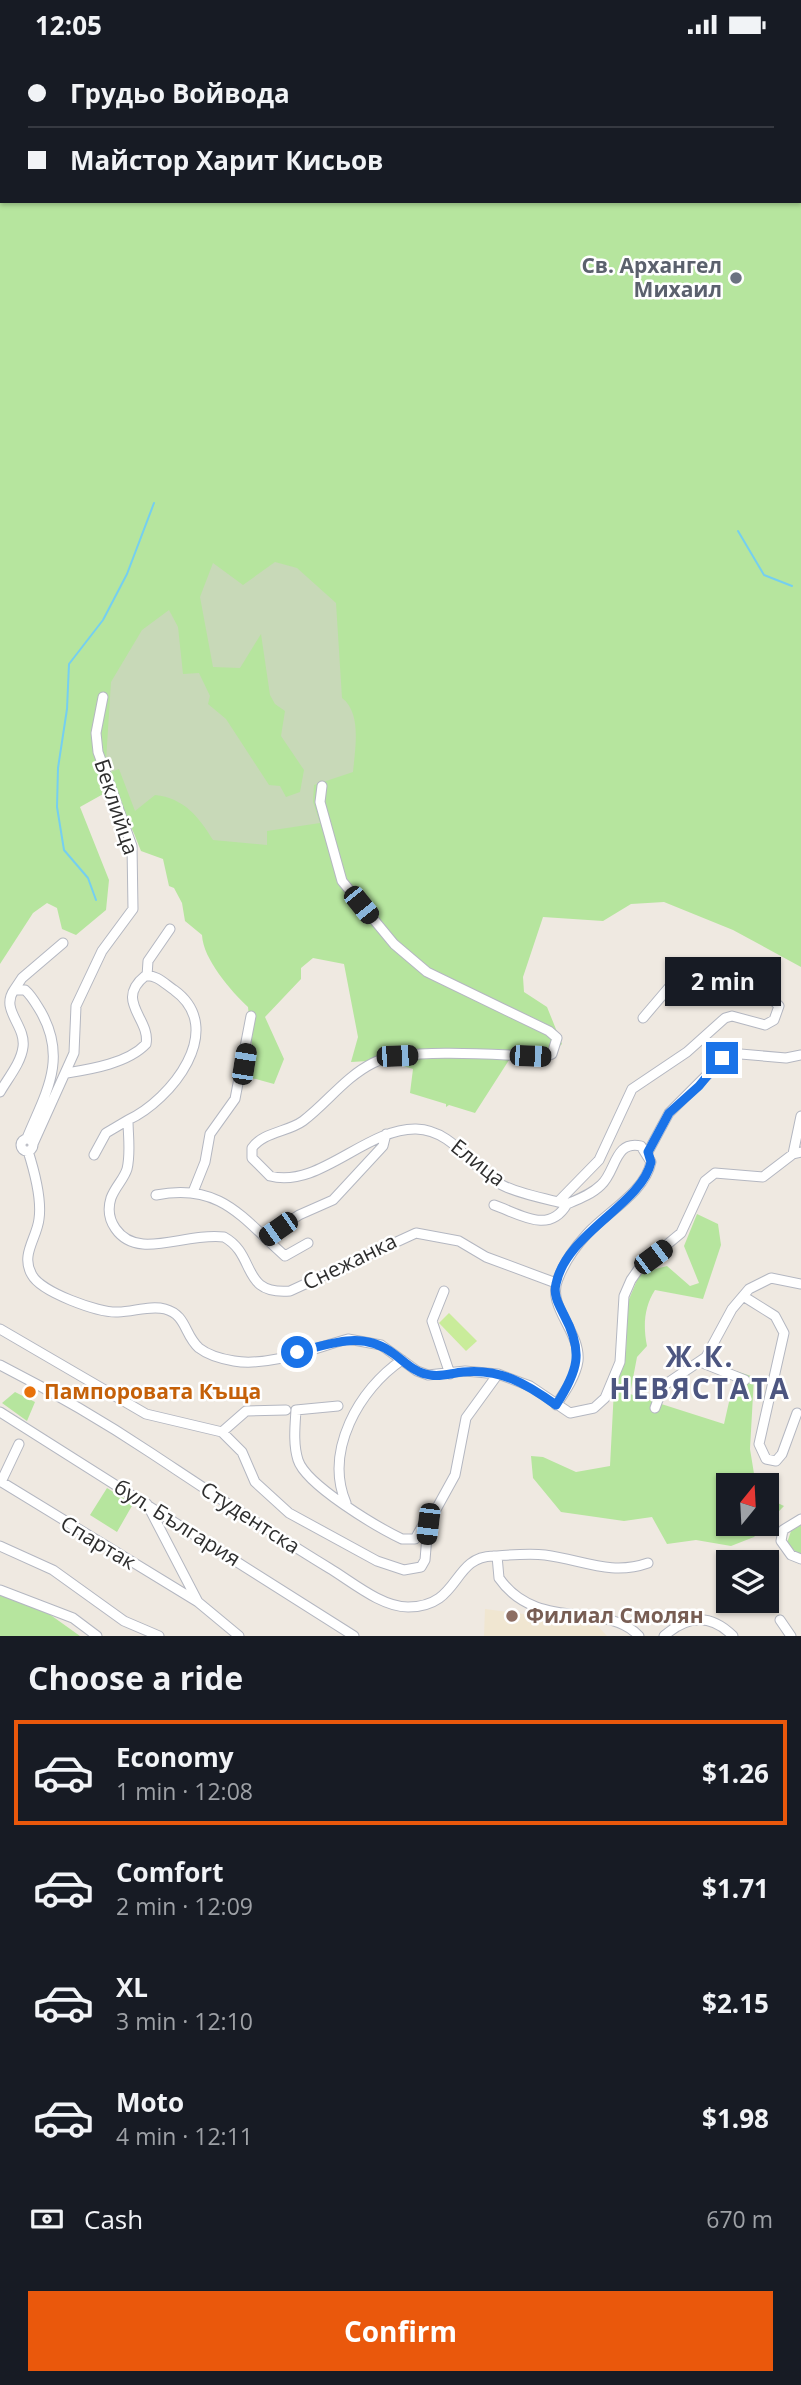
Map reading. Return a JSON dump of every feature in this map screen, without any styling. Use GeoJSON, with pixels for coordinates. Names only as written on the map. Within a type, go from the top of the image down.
{"type":"FeatureCollection","features":[{"type":"Feature","properties":{"kind":"street","name":"Беклийца"},"geometry":{"type":"LineString","coordinates":[[29,1144],[66,1073],[76,1045],[76,1006],[102,951],[133,909],[132,846],[98,752],[96,733],[103,697]]}},
{"type":"Feature","properties":{"kind":"street","name":"Елица"},"geometry":{"type":"LineString","coordinates":[[323,786],[320,802],[339,874],[349,891],[387,936],[427,972],[540,1027],[557,1038],[552,1054],[544,1057],[474,1054],[397,1056],[377,1061],[350,1078],[302,1122],[260,1139],[251,1154],[255,1164],[276,1178],[292,1177],[321,1167],[386,1134],[407,1129],[432,1132],[458,1147],[504,1186],[562,1203]]}},
{"type":"Feature","properties":{"kind":"street"},"geometry":{"type":"LineString","coordinates":[[66,1073],[123,1058],[146,1044],[146,1032],[132,1003],[138,984],[147,975],[148,961],[170,929]]}},
{"type":"Feature","properties":{"kind":"street"},"geometry":{"type":"LineString","coordinates":[[0,1092],[23,1046],[22,1032],[8,1004],[22,978],[63,943]]}},
{"type":"Feature","properties":{"kind":"street"},"geometry":{"type":"LineString","coordinates":[[94,1155],[106,1133],[149,1108],[178,1077],[191,1054],[197,1030],[191,1007],[179,993],[156,977],[147,975]]}},
{"type":"Feature","properties":{"kind":"street"},"geometry":{"type":"LineString","coordinates":[[494,1205],[536,1221],[547,1222],[561,1213],[562,1203],[599,1160],[632,1089],[687,1052],[725,1018],[732,1016],[765,1025],[774,1020],[779,1006],[771,998],[685,975],[677,978],[643,1018]]}},
{"type":"Feature","properties":{"kind":"street"},"geometry":{"type":"LineString","coordinates":[[15,990],[28,992],[51,1031],[53,1041],[48,1090],[29,1144],[40,1218],[27,1253],[29,1267],[35,1279],[55,1293],[108,1312],[148,1308],[173,1312],[184,1321],[191,1339],[200,1348],[234,1361],[252,1362],[348,1339],[382,1345],[428,1375],[499,1374],[530,1386],[570,1413],[582,1413],[594,1408],[605,1398],[620,1362],[624,1296],[640,1267],[681,1233],[705,1181],[715,1173],[763,1177],[797,1153],[801,1116]]}},
{"type":"Feature","properties":{"kind":"street"},"geometry":{"type":"LineString","coordinates":[[193,1192],[205,1162],[210,1134],[235,1098],[251,1016]]}},
{"type":"Feature","properties":{"kind":"street"},"geometry":{"type":"LineString","coordinates":[[648,1152],[669,1113],[729,1053],[786,1058],[801,1055]]}},
{"type":"Feature","properties":{"kind":"street","name":"Снежанка"},"geometry":{"type":"LineString","coordinates":[[128,1120],[126,1171],[112,1195],[108,1210],[117,1232],[127,1239],[143,1244],[184,1237],[224,1237],[236,1247],[256,1281],[272,1293],[290,1291],[416,1233],[459,1241],[486,1257],[556,1283]]}},
{"type":"Feature","properties":{"kind":"street"},"geometry":{"type":"LineString","coordinates":[[265,1238],[299,1215],[333,1200],[383,1146],[386,1134]]}},
{"type":"Feature","properties":{"kind":"street"},"geometry":{"type":"LineString","coordinates":[[556,1405],[578,1361],[576,1342],[558,1303],[556,1283],[588,1233],[642,1182],[651,1162],[648,1152],[641,1146],[628,1146],[620,1152],[604,1184],[562,1203]]}},
{"type":"Feature","properties":{"kind":"street"},"geometry":{"type":"LineString","coordinates":[[156,1195],[193,1192],[244,1215],[285,1256],[308,1243]]}},
{"type":"Feature","properties":{"kind":"street"},"geometry":{"type":"LineString","coordinates":[[745,1380],[705,1364],[706,1357],[743,1296],[755,1283],[765,1279],[801,1285]]}},
{"type":"Feature","properties":{"kind":"street"},"geometry":{"type":"LineString","coordinates":[[444,1291],[432,1321],[450,1374]]}},
{"type":"Feature","properties":{"kind":"street"},"geometry":{"type":"LineString","coordinates":[[743,1296],[775,1316],[784,1333],[759,1444],[766,1459],[776,1461],[782,1454],[797,1413]]}},
{"type":"Feature","properties":{"kind":"street"},"geometry":{"type":"LineString","coordinates":[[0,1329],[146,1414],[222,1432],[242,1452],[255,1482],[276,1504],[377,1561],[404,1570],[421,1567],[425,1560],[428,1524],[436,1507]]}},
{"type":"Feature","properties":{"kind":"street"},"geometry":{"type":"LineString","coordinates":[[655,1408],[663,1386],[706,1357]]}},
{"type":"Feature","properties":{"kind":"street"},"geometry":{"type":"LineString","coordinates":[[346,1503],[340,1482],[343,1444],[361,1401],[389,1369],[402,1360]]}},
{"type":"Feature","properties":{"kind":"street","name":"Студентска"},"geometry":{"type":"LineString","coordinates":[[0,1365],[45,1388],[149,1451],[282,1541],[384,1601],[406,1607],[425,1605],[445,1596],[474,1558],[542,1555],[627,1570],[648,1563]]}},
{"type":"Feature","properties":{"kind":"street"},"geometry":{"type":"LineString","coordinates":[[291,1410],[298,1460],[321,1487],[408,1541],[415,1539],[455,1475],[466,1418],[499,1374]]}},
{"type":"Feature","properties":{"kind":"street"},"geometry":{"type":"LineString","coordinates":[[222,1432],[231,1421],[246,1411],[338,1406]]}},
{"type":"Feature","properties":{"kind":"street","name":"бул. България"},"geometry":{"type":"LineString","coordinates":[[0,1412],[354,1636]]}},
{"type":"Feature","properties":{"kind":"street"},"geometry":{"type":"LineString","coordinates":[[1,1481],[19,1444]]}},
{"type":"Feature","properties":{"kind":"street","name":"Спартак"},"geometry":{"type":"LineString","coordinates":[[1,1481],[198,1602]]}},
{"type":"Feature","properties":{"kind":"street"},"geometry":{"type":"LineString","coordinates":[[146,1503],[198,1602],[239,1636]]}},
{"type":"Feature","properties":{"kind":"street"},"geometry":{"type":"LineString","coordinates":[[801,1520],[783,1530],[781,1541],[791,1555],[801,1559]]}},
{"type":"Feature","properties":{"kind":"street"},"geometry":{"type":"LineString","coordinates":[[0,1546],[53,1570],[124,1621],[159,1636]]}},
{"type":"Feature","properties":{"kind":"street"},"geometry":{"type":"LineString","coordinates":[[497,1556],[499,1578],[528,1606],[601,1619],[632,1630],[639,1636]]}},
{"type":"Feature","properties":{"kind":"street"},"geometry":{"type":"LineString","coordinates":[[0,1590],[73,1618],[97,1636]]}},
{"type":"Feature","properties":{"kind":"street"},"geometry":{"type":"LineString","coordinates":[[664,1636],[680,1622],[701,1620],[717,1625],[733,1636]]}},
{"type":"Feature","properties":{"kind":"street"},"geometry":{"type":"LineString","coordinates":[[780,1620],[791,1636]]}},
{"type":"Feature","properties":{"kind":"shaded area","name":"Филиал Смолян"},"geometry":{"type":"Polygon","coordinates":[[[485,1609],[595,1623],[607,1636],[484,1636],[485,1609]]]}},
{"type":"Feature","properties":{"kind":"green space"},"geometry":{"type":"Polygon","coordinates":[[[0,203],[801,203],[801,967],[733,930],[664,902],[631,904],[603,921],[543,917],[523,977],[524,992],[547,1007],[562,1044],[542,1062],[509,1060],[475,1113],[449,1105],[446,1107],[446,1104],[410,1093],[413,1069],[385,1060],[351,1062],[358,1037],[344,964],[313,958],[301,968],[301,979],[265,1017],[284,1059],[274,1084],[248,1077],[253,1056],[248,1007],[226,984],[213,964],[202,935],[185,921],[182,903],[174,888],[169,886],[163,859],[141,851],[123,812],[105,793],[80,807],[109,880],[106,910],[76,935],[62,929],[57,908],[47,903],[33,913],[0,964],[0,203]]]}},
{"type":"Feature","properties":{"kind":"green space"},"geometry":{"type":"Polygon","coordinates":[[[275,562],[297,568],[336,603],[342,698],[355,722],[353,772],[314,785],[313,802],[320,823],[267,831],[267,845],[213,840],[190,810],[165,797],[155,795],[135,811],[119,769],[111,772],[106,761],[111,682],[142,630],[169,610],[178,627],[183,674],[199,673],[210,696],[208,704],[226,719],[269,785],[280,786],[286,797],[300,792],[304,770],[281,736],[285,711],[275,704],[270,695],[261,634],[240,668],[213,667],[200,597],[213,563],[243,585],[275,562]]]}},
{"type":"Feature","properties":{"kind":"green space"},"geometry":{"type":"Polygon","coordinates":[[[697,1214],[718,1224],[721,1245],[703,1299],[655,1290],[645,1317],[647,1346],[637,1357],[630,1394],[724,1424],[736,1371],[754,1377],[750,1449],[754,1473],[716,1473],[716,1537],[754,1537],[731,1546],[696,1540],[667,1544],[652,1517],[624,1521],[561,1512],[533,1478],[531,1456],[543,1457],[576,1472],[610,1466],[614,1389],[626,1352],[627,1304],[640,1273],[667,1266],[690,1286],[699,1283],[684,1246],[697,1214]]]}},
{"type":"Feature","properties":{"kind":"green space"},"geometry":{"type":"Polygon","coordinates":[[[449,1313],[477,1341],[466,1351],[439,1323],[449,1313]]]}},
{"type":"Feature","properties":{"kind":"green space"},"geometry":{"type":"Polygon","coordinates":[[[15,1392],[35,1402],[27,1421],[2,1403],[15,1392]]]}},
{"type":"Feature","properties":{"kind":"green space"},"geometry":{"type":"Polygon","coordinates":[[[107,1488],[133,1504],[117,1532],[90,1515],[107,1488]]]}},
{"type":"Feature","properties":{"kind":"green space"},"geometry":{"type":"Polygon","coordinates":[[[801,1525],[801,1553],[798,1554],[787,1543],[791,1531],[801,1525]]]}},
{"type":"Feature","properties":{"kind":"green space"},"geometry":{"type":"Polygon","coordinates":[[[0,1595],[45,1611],[80,1636],[0,1636],[0,1595]]]}},
{"type":"Feature","properties":{"kind":"waterway"},"geometry":{"type":"LineString","coordinates":[[96,900],[88,878],[64,850],[57,807],[58,768],[67,709],[69,664],[103,620],[127,574],[154,503]]}},
{"type":"Feature","properties":{"kind":"waterway"},"geometry":{"type":"LineString","coordinates":[[738,531],[764,575],[792,586]]}},
{"type":"Feature","properties":{"kind":"place","name":"Св. Архангел Михаил"},"geometry":{"type":"Point","coordinates":[736,278]}},
{"type":"Feature","properties":{"kind":"place","name":"Пампоровата Къща"},"geometry":{"type":"Point","coordinates":[30,1392]}},
{"type":"Feature","properties":{"kind":"place","name":"Филиал Смолян"},"geometry":{"type":"Point","coordinates":[512,1616]}},
{"type":"Feature","properties":{"kind":"district","name":"Ж.К. НЕВЯСТАТА"},"geometry":{"type":"Point","coordinates":[700,1373]}},
{"type":"Feature","properties":{"kind":"route"},"geometry":{"type":"LineString","coordinates":[[297,1352],[348,1339],[364,1339],[382,1345],[417,1371],[428,1375],[440,1376],[465,1371],[513,1377],[556,1405],[566,1390],[578,1361],[573,1332],[555,1293],[563,1268],[588,1233],[642,1182],[649,1172],[651,1162],[648,1152],[669,1113],[699,1086],[722,1058]]}}]}
